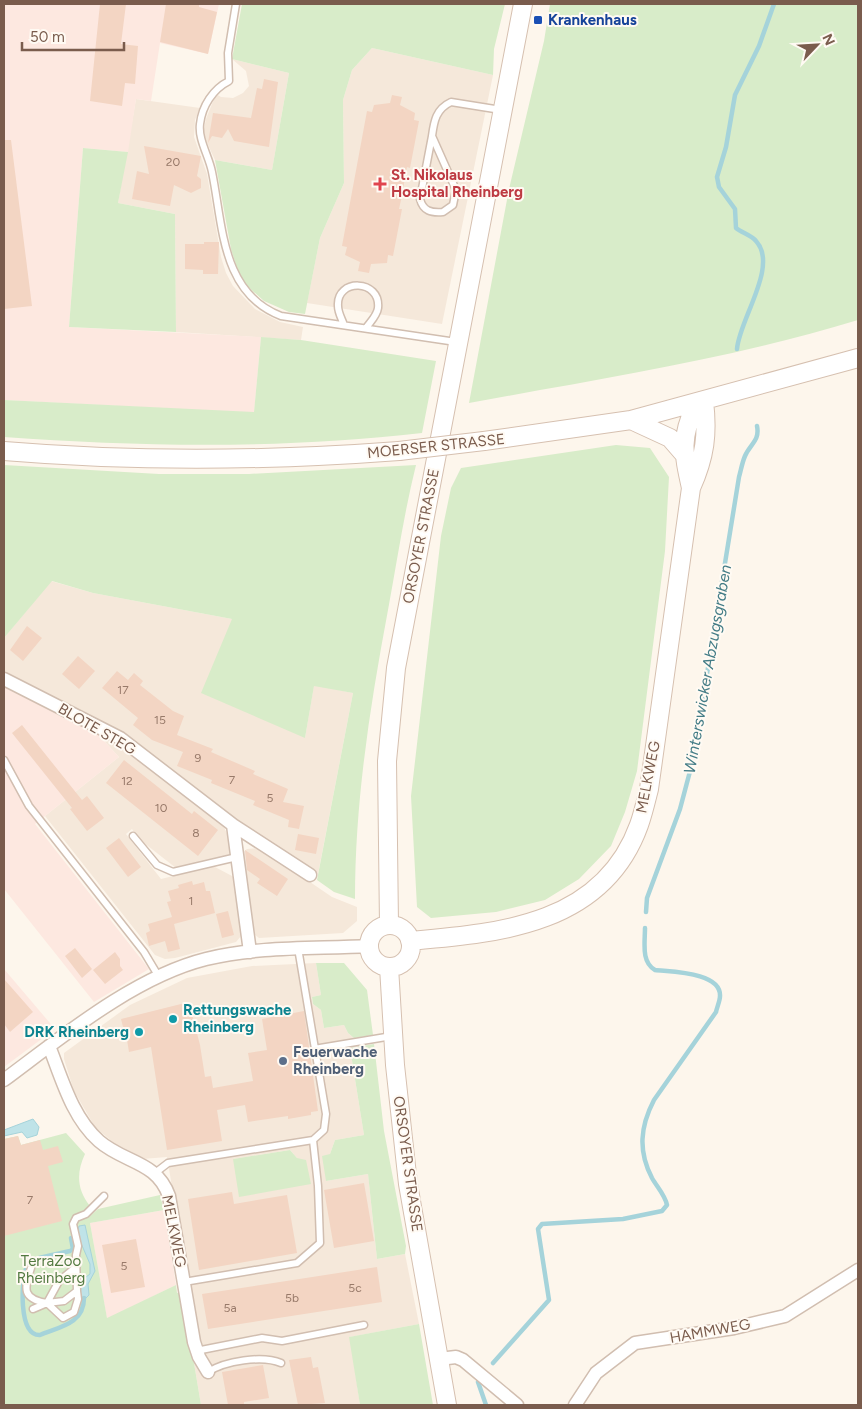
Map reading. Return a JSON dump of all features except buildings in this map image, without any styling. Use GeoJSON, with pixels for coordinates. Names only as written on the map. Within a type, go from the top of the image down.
{"type":"FeatureCollection","features":[{"type":"Feature","properties":{"kind":"main road","name":"ORSOYER STRASSE"},"geometry":{"type":"LineString","coordinates":[[389,925],[387,761],[396,668],[523,4]]}},
{"type":"Feature","properties":{"kind":"main road","name":"MOERSER STRASSE"},"geometry":{"type":"LineString","coordinates":[[4,451],[134,459],[206,460],[278,459],[399,451],[631,420],[858,358]]}},
{"type":"Feature","properties":{"kind":"main road","name":"MELKWEG"},"geometry":{"type":"LineString","coordinates":[[691,488],[684,453],[686,425],[700,402]]}},
{"type":"Feature","properties":{"kind":"main road","name":"MELKWEG"},"geometry":{"type":"LineString","coordinates":[[410,941],[465,937],[505,930],[546,918],[582,899],[600,885],[619,862],[638,827],[649,789],[691,488],[701,465],[706,440],[700,402]]}},
{"type":"Feature","properties":{"kind":"main road"},"geometry":{"type":"LineString","coordinates":[[631,420],[670,438],[684,453]]}},
{"type":"Feature","properties":{"kind":"main road"},"geometry":{"type":"LineString","coordinates":[[389,925],[402,929],[410,941],[411,948],[406,959],[396,966],[389,967],[376,962],[369,946],[372,934],[382,926],[389,925]]}},
{"type":"Feature","properties":{"kind":"main road","name":"ORSOYER STRASSE"},"geometry":{"type":"LineString","coordinates":[[389,967],[408,1184],[447,1405]]}},
{"type":"Feature","properties":{"kind":"street","name":"BLOTE STEG"},"geometry":{"type":"LineString","coordinates":[[4,679],[120,738],[233,825],[310,876]]}},
{"type":"Feature","properties":{"kind":"street"},"geometry":{"type":"LineString","coordinates":[[233,825],[250,952]]}},
{"type":"Feature","properties":{"kind":"street"},"geometry":{"type":"LineString","coordinates":[[4,1080],[49,1046],[128,992],[204,959],[250,952],[298,948],[369,946]]}},
{"type":"Feature","properties":{"kind":"street"},"geometry":{"type":"LineString","coordinates":[[49,1046],[70,1099],[88,1130],[116,1154],[155,1173]]}},
{"type":"Feature","properties":{"kind":"street","name":"MELKWEG"},"geometry":{"type":"LineString","coordinates":[[155,1173],[165,1186],[169,1196],[196,1351],[208,1372]]}},
{"type":"Feature","properties":{"kind":"street","name":"HAMMWEG"},"geometry":{"type":"LineString","coordinates":[[575,1405],[596,1374],[635,1343],[734,1328],[785,1316],[858,1270]]}},
{"type":"Feature","properties":{"kind":"street"},"geometry":{"type":"LineString","coordinates":[[440,1359],[456,1357],[463,1360],[516,1405]]}},
{"type":"Feature","properties":{"kind":"lane"},"geometry":{"type":"LineString","coordinates":[[236,4],[228,53],[229,81],[211,96],[200,121],[200,129],[212,170],[228,259],[241,286],[254,300],[270,312],[292,319],[457,342]]}},
{"type":"Feature","properties":{"kind":"lane"},"geometry":{"type":"LineString","coordinates":[[432,136],[456,190],[453,205],[442,212],[428,211],[420,199],[432,136],[436,116],[440,110],[451,102],[502,111]]}},
{"type":"Feature","properties":{"kind":"lane"},"geometry":{"type":"LineString","coordinates":[[344,325],[338,311],[338,299],[346,289],[358,285],[370,289],[378,300],[377,313],[366,328]]}},
{"type":"Feature","properties":{"kind":"lane"},"geometry":{"type":"LineString","coordinates":[[4,760],[29,806],[144,952],[160,977]]}},
{"type":"Feature","properties":{"kind":"lane"},"geometry":{"type":"LineString","coordinates":[[133,836],[157,866],[173,872],[237,857]]}},
{"type":"Feature","properties":{"kind":"lane"},"geometry":{"type":"LineString","coordinates":[[155,1173],[168,1164],[313,1140],[324,1130],[326,1123],[298,948]]}},
{"type":"Feature","properties":{"kind":"lane"},"geometry":{"type":"LineString","coordinates":[[314,1049],[394,1036]]}},
{"type":"Feature","properties":{"kind":"lane"},"geometry":{"type":"LineString","coordinates":[[184,1282],[297,1263],[320,1243],[318,1186],[313,1140]]}},
{"type":"Feature","properties":{"kind":"lane"},"geometry":{"type":"LineString","coordinates":[[47,1303],[63,1318],[74,1312],[78,1299],[76,1237],[73,1224],[76,1218],[86,1214],[104,1196]]}},
{"type":"Feature","properties":{"kind":"lane"},"geometry":{"type":"LineString","coordinates":[[33,1309],[47,1303],[59,1281],[76,1267]]}},
{"type":"Feature","properties":{"kind":"lane"},"geometry":{"type":"LineString","coordinates":[[31,1268],[26,1285],[28,1296],[35,1301],[47,1303],[64,1301],[77,1291]]}},
{"type":"Feature","properties":{"kind":"lane"},"geometry":{"type":"LineString","coordinates":[[196,1351],[262,1338],[282,1341],[364,1325]]}},
{"type":"Feature","properties":{"kind":"lane"},"geometry":{"type":"LineString","coordinates":[[208,1372],[220,1366],[261,1359],[271,1359],[281,1363]]}},
{"type":"Feature","properties":{"kind":"shaded area"},"geometry":{"type":"Polygon","coordinates":[[[4,4],[219,4],[208,54],[160,43],[151,101],[136,99],[128,152],[83,148],[69,327],[261,337],[254,413],[4,400],[4,4]]]}},
{"type":"Feature","properties":{"kind":"shaded area"},"geometry":{"type":"Polygon","coordinates":[[[372,48],[493,75],[442,324],[307,303],[320,238],[344,183],[343,100],[352,70],[372,48]]]}},
{"type":"Feature","properties":{"kind":"shaded area"},"geometry":{"type":"Polygon","coordinates":[[[232,59],[289,73],[272,170],[215,160],[203,134],[206,119],[216,94],[221,97],[233,98],[243,93],[249,86],[246,71],[232,59]]]}},
{"type":"Feature","properties":{"kind":"shaded area"},"geometry":{"type":"Polygon","coordinates":[[[136,99],[200,108],[195,120],[194,137],[207,174],[221,257],[226,273],[233,286],[255,309],[280,322],[303,327],[301,340],[176,332],[175,214],[118,203],[136,99]]]}},
{"type":"Feature","properties":{"kind":"shaded area"},"geometry":{"type":"Polygon","coordinates":[[[51,581],[93,593],[232,619],[305,738],[314,685],[353,693],[318,874],[227,813],[134,740],[4,672],[4,638],[51,581]]]}},
{"type":"Feature","properties":{"kind":"shaded area"},"geometry":{"type":"Polygon","coordinates":[[[4,687],[93,729],[119,757],[35,824],[149,969],[94,1002],[4,889],[4,687]]]}},
{"type":"Feature","properties":{"kind":"shaded area"},"geometry":{"type":"Polygon","coordinates":[[[93,729],[120,744],[223,825],[228,836],[231,854],[176,868],[139,839],[132,829],[126,834],[161,879],[213,866],[234,877],[241,929],[241,936],[236,942],[175,958],[165,959],[155,955],[45,816],[119,757],[93,729]]]}},
{"type":"Feature","properties":{"kind":"shaded area"},"geometry":{"type":"Polygon","coordinates":[[[260,848],[332,897],[357,907],[357,921],[343,933],[259,938],[254,934],[243,852],[247,849],[260,848]]]}},
{"type":"Feature","properties":{"kind":"shaded area"},"geometry":{"type":"Polygon","coordinates":[[[316,963],[321,995],[312,997],[313,1004],[321,1010],[324,1028],[344,1025],[348,1033],[354,1038],[360,1037],[361,1046],[350,1048],[364,1135],[335,1140],[330,1154],[326,1181],[368,1174],[377,1259],[405,1254],[419,1324],[350,1337],[360,1405],[201,1405],[182,1291],[189,1288],[167,1157],[142,1159],[121,1149],[95,1127],[74,1091],[64,1059],[64,1053],[130,1005],[187,978],[252,966],[316,963]],[[290,1150],[233,1159],[297,1158],[290,1150]]]}},
{"type":"Feature","properties":{"kind":"shaded area"},"geometry":{"type":"Polygon","coordinates":[[[4,969],[55,1029],[4,1067],[4,969]]]}},
{"type":"Feature","properties":{"kind":"shaded area"},"geometry":{"type":"Polygon","coordinates":[[[164,1210],[176,1285],[107,1319],[90,1223],[164,1210]]]}},
{"type":"Feature","properties":{"kind":"green space"},"geometry":{"type":"Polygon","coordinates":[[[242,4],[505,4],[494,49],[493,75],[372,48],[352,70],[343,100],[344,183],[320,238],[305,314],[289,312],[264,301],[246,285],[238,271],[231,249],[215,160],[272,170],[289,73],[232,59],[242,4]]]}},
{"type":"Feature","properties":{"kind":"green space"},"geometry":{"type":"Polygon","coordinates":[[[550,4],[858,4],[858,320],[810,334],[713,357],[469,403],[509,189],[544,41],[550,4]]]}},
{"type":"Feature","properties":{"kind":"green space"},"geometry":{"type":"Polygon","coordinates":[[[83,148],[128,152],[118,203],[175,214],[176,332],[69,327],[83,148]]]}},
{"type":"Feature","properties":{"kind":"green space"},"geometry":{"type":"Polygon","coordinates":[[[261,337],[301,340],[436,361],[422,433],[317,442],[213,445],[109,443],[4,437],[4,400],[254,412],[261,337]]]}},
{"type":"Feature","properties":{"kind":"green space"},"geometry":{"type":"Polygon","coordinates":[[[616,445],[650,448],[669,477],[665,551],[637,771],[625,812],[611,846],[579,879],[545,900],[496,912],[431,918],[417,907],[411,796],[441,536],[451,488],[461,468],[616,445]]]}},
{"type":"Feature","properties":{"kind":"green space"},"geometry":{"type":"Polygon","coordinates":[[[4,465],[159,474],[249,474],[416,465],[381,646],[370,718],[358,826],[355,899],[334,892],[317,880],[353,693],[314,686],[305,738],[201,693],[232,619],[93,593],[52,581],[4,638],[4,465]]]}},
{"type":"Feature","properties":{"kind":"green space"},"geometry":{"type":"Polygon","coordinates":[[[316,963],[344,963],[367,990],[373,1035],[354,1038],[348,1033],[344,1025],[324,1028],[321,1010],[313,1004],[312,997],[321,995],[316,963]]]}},
{"type":"Feature","properties":{"kind":"green space"},"geometry":{"type":"Polygon","coordinates":[[[374,1044],[384,1131],[406,1246],[405,1254],[377,1259],[368,1174],[326,1181],[322,1156],[330,1154],[335,1140],[364,1135],[350,1048],[374,1044]]]}},
{"type":"Feature","properties":{"kind":"green space","name":"TerraZoo Rheinberg"},"geometry":{"type":"Polygon","coordinates":[[[66,1133],[85,1154],[80,1168],[79,1181],[82,1194],[90,1206],[84,1212],[89,1217],[98,1209],[160,1195],[164,1210],[90,1223],[107,1318],[176,1285],[177,1293],[182,1291],[201,1405],[4,1405],[4,1139],[18,1136],[21,1145],[66,1133]]]}},
{"type":"Feature","properties":{"kind":"green space"},"geometry":{"type":"Polygon","coordinates":[[[290,1150],[297,1158],[306,1160],[311,1184],[239,1197],[233,1159],[290,1150]]]}},
{"type":"Feature","properties":{"kind":"green space"},"geometry":{"type":"Polygon","coordinates":[[[419,1324],[433,1405],[360,1405],[349,1337],[419,1324]]]}},
{"type":"Feature","properties":{"kind":"water"},"geometry":{"type":"Polygon","coordinates":[[[33,1119],[39,1127],[37,1135],[27,1138],[22,1132],[4,1136],[4,1130],[33,1119]]]}},
{"type":"Feature","properties":{"kind":"water"},"geometry":{"type":"Polygon","coordinates":[[[85,1225],[95,1271],[88,1284],[89,1295],[86,1298],[80,1298],[78,1283],[90,1274],[90,1264],[77,1234],[79,1226],[85,1225]]]}},
{"type":"Feature","properties":{"kind":"waterway","name":"Winterswicker Abzugsgraben"},"geometry":{"type":"LineString","coordinates":[[737,349],[739,337],[761,279],[762,252],[754,239],[736,228],[735,209],[719,187],[717,177],[726,147],[735,95],[759,46],[774,4]]}},
{"type":"Feature","properties":{"kind":"waterway","name":"Winterswicker Abzugsgraben"},"geometry":{"type":"LineString","coordinates":[[646,912],[647,898],[680,809],[693,760],[739,477],[745,456],[756,439],[757,426]]}},
{"type":"Feature","properties":{"kind":"waterway","name":"Winterswicker Abzugsgraben"},"geometry":{"type":"LineString","coordinates":[[493,1363],[549,1300],[538,1229],[542,1224],[623,1219],[662,1211],[667,1205],[663,1194],[647,1168],[644,1158],[642,1139],[646,1120],[654,1100],[716,1012],[720,996],[718,988],[713,982],[704,978],[683,973],[655,970],[651,967],[645,952],[645,928]]}},
{"type":"Feature","properties":{"kind":"waterway"},"geometry":{"type":"LineString","coordinates":[[76,1236],[71,1238],[73,1249],[70,1251],[39,1258],[27,1266],[23,1283],[23,1306],[28,1327],[33,1333],[40,1335],[62,1327],[80,1314],[84,1298]]}},
{"type":"Feature","properties":{"kind":"waterway","name":"Winterswicker Abzugsgraben"},"geometry":{"type":"LineString","coordinates":[[478,1382],[486,1405]]}},
{"type":"Feature","properties":{"kind":"place","name":"Krankenhaus"},"geometry":{"type":"Point","coordinates":[538,20]}},
{"type":"Feature","properties":{"kind":"place","name":"St. Nikolaus Hospital Rheinberg"},"geometry":{"type":"Point","coordinates":[380,184]}},
{"type":"Feature","properties":{"kind":"place","name":"Rettungswache Rheinberg"},"geometry":{"type":"Point","coordinates":[173,1019]}},
{"type":"Feature","properties":{"kind":"place","name":"DRK Rheinberg"},"geometry":{"type":"Point","coordinates":[139,1032]}},
{"type":"Feature","properties":{"kind":"place","name":"Feuerwache Rheinberg"},"geometry":{"type":"Point","coordinates":[283,1061]}}]}
